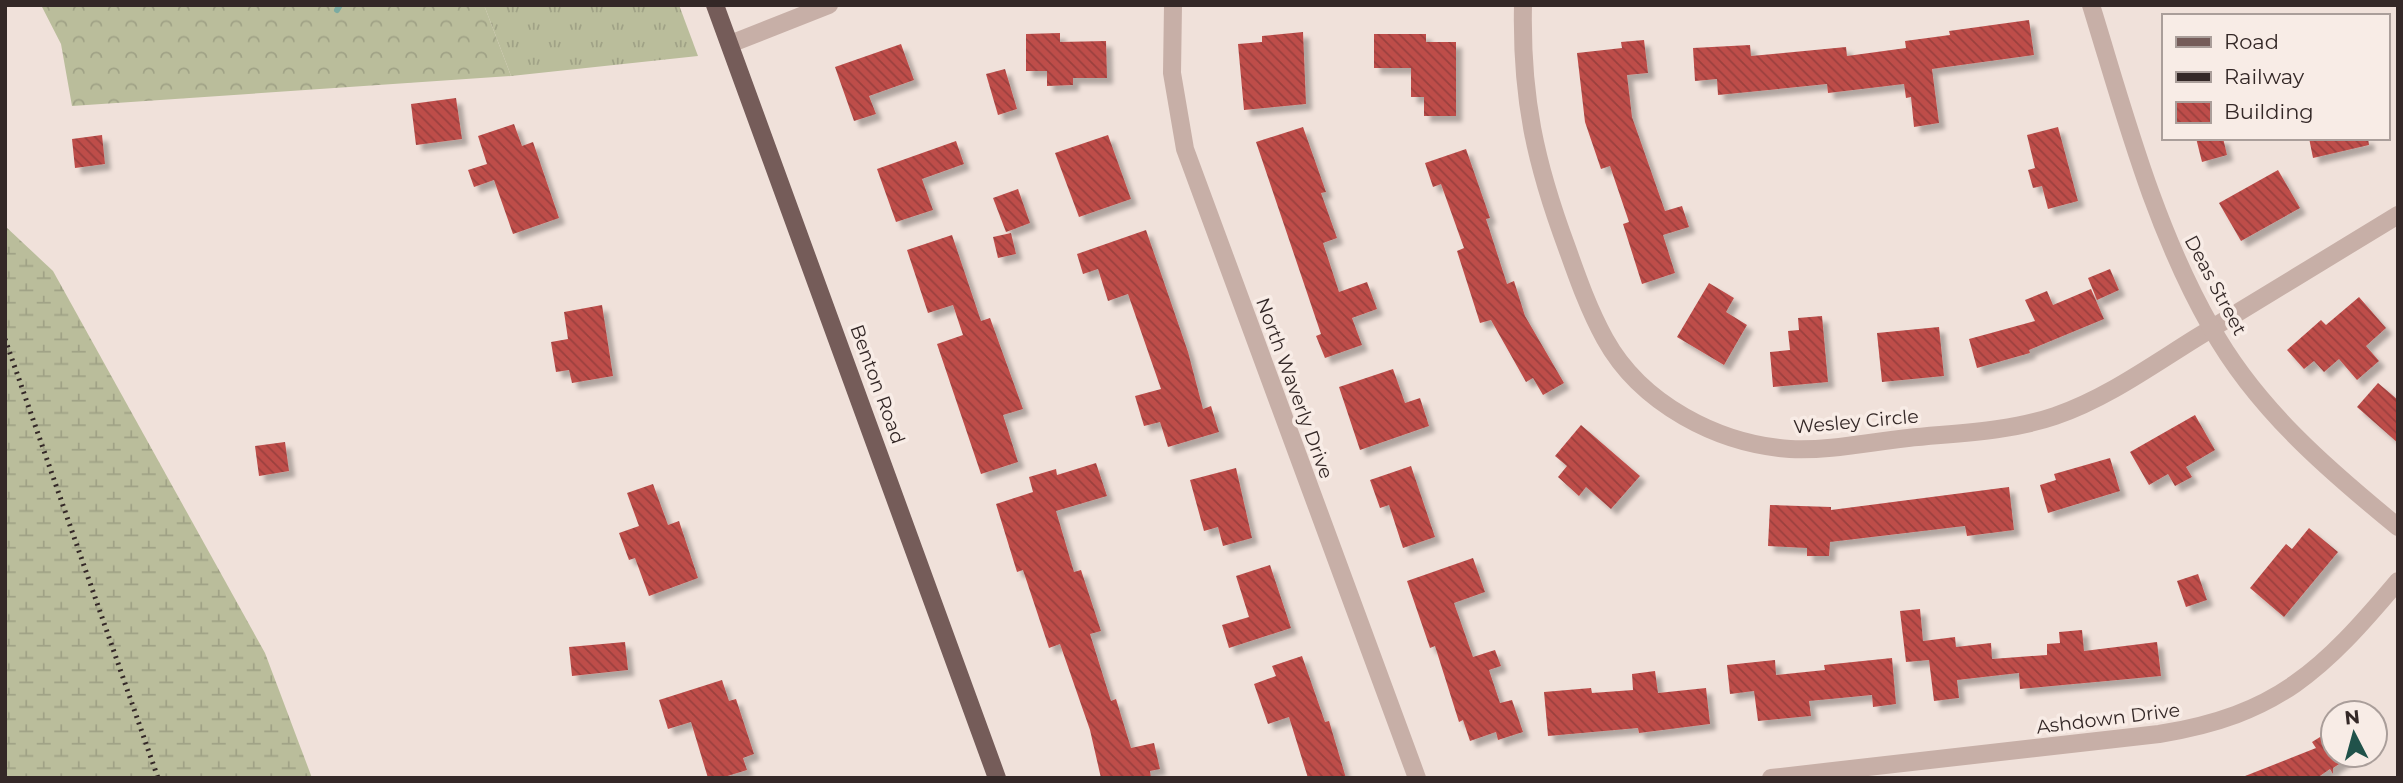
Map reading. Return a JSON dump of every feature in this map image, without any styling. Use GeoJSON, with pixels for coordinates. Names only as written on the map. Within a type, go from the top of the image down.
{"type":"FeatureCollection","features":[{"type":"Feature","properties":{"kind":"main road","name":"Benton Road"},"geometry":{"type":"LineString","coordinates":[[715,5],[997,778]]}},
{"type":"Feature","properties":{"kind":"street"},"geometry":{"type":"LineString","coordinates":[[730,44],[829,5]]}},
{"type":"Feature","properties":{"kind":"street","name":"North Waverly Drive"},"geometry":{"type":"LineString","coordinates":[[1173,5],[1172,74],[1185,149],[1417,778]]}},
{"type":"Feature","properties":{"kind":"street","name":"Wesley Circle"},"geometry":{"type":"LineString","coordinates":[[1523,5],[1523,69],[1536,155],[1592,313],[1616,358],[1644,388],[1707,429],[1758,443],[1792,449],[2033,422],[2056,416],[2103,394],[2398,215]]}},
{"type":"Feature","properties":{"kind":"street","name":"Deas Street"},"geometry":{"type":"LineString","coordinates":[[2091,5],[2154,205],[2180,269],[2211,329],[2260,396],[2309,451],[2398,527]]}},
{"type":"Feature","properties":{"kind":"street","name":"Ashdown Drive"},"geometry":{"type":"LineString","coordinates":[[1771,778],[2159,734],[2217,722],[2270,700],[2316,671],[2352,636],[2398,581]]}},
{"type":"Feature","properties":{"kind":"green space"},"geometry":{"type":"Polygon","coordinates":[[[41,5],[484,5],[511,76],[72,106],[61,44],[41,5]]]}},
{"type":"Feature","properties":{"kind":"green space"},"geometry":{"type":"Polygon","coordinates":[[[484,5],[679,5],[698,56],[511,76],[484,5]]]}},
{"type":"Feature","properties":{"kind":"green space"},"geometry":{"type":"Polygon","coordinates":[[[5,226],[53,271],[265,653],[312,778],[5,778],[5,226]]]}},
{"type":"Feature","properties":{"kind":"building"},"geometry":{"type":"Polygon","coordinates":[[[2029,20],[2034,55],[1932,69],[1939,123],[1914,127],[1911,97],[1906,98],[1904,84],[1828,93],[1827,84],[1718,95],[1717,79],[1695,81],[1693,48],[1750,45],[1751,56],[1846,47],[1847,56],[1906,48],[1905,41],[1950,35],[1949,31],[2029,20]]]}},
{"type":"Feature","properties":{"kind":"building"},"geometry":{"type":"Polygon","coordinates":[[[1303,32],[1306,104],[1244,110],[1238,44],[1262,42],[1262,36],[1303,32]]]}},
{"type":"Feature","properties":{"kind":"building"},"geometry":{"type":"Polygon","coordinates":[[[1060,33],[1060,42],[1106,41],[1107,78],[1073,78],[1073,85],[1047,86],[1047,71],[1026,71],[1026,34],[1060,33]]]}},
{"type":"Feature","properties":{"kind":"building"},"geometry":{"type":"Polygon","coordinates":[[[1374,34],[1426,34],[1426,42],[1456,42],[1456,116],[1424,116],[1424,97],[1411,97],[1411,68],[1374,68],[1374,34]]]}},
{"type":"Feature","properties":{"kind":"building"},"geometry":{"type":"Polygon","coordinates":[[[1644,40],[1648,73],[1627,75],[1632,117],[1665,211],[1682,206],[1689,227],[1663,235],[1675,273],[1642,284],[1623,224],[1629,222],[1610,166],[1601,169],[1585,122],[1577,53],[1622,48],[1621,42],[1644,40]]]}},
{"type":"Feature","properties":{"kind":"building"},"geometry":{"type":"Polygon","coordinates":[[[901,44],[914,80],[869,96],[876,114],[854,121],[835,67],[901,44]]]}},
{"type":"Feature","properties":{"kind":"building"},"geometry":{"type":"Polygon","coordinates":[[[1005,69],[1017,109],[998,115],[986,74],[1005,69]]]}},
{"type":"Feature","properties":{"kind":"building"},"geometry":{"type":"Polygon","coordinates":[[[456,98],[462,139],[416,145],[411,104],[456,98]]]}},
{"type":"Feature","properties":{"kind":"building"},"geometry":{"type":"Polygon","coordinates":[[[514,124],[522,146],[533,142],[559,218],[513,234],[494,180],[474,187],[468,170],[487,164],[478,136],[514,124]]]}},
{"type":"Feature","properties":{"kind":"building"},"geometry":{"type":"Polygon","coordinates":[[[1303,127],[1326,192],[1321,193],[1337,238],[1323,243],[1339,292],[1367,282],[1377,309],[1352,318],[1362,345],[1325,358],[1316,336],[1321,334],[1256,142],[1303,127]]]}},
{"type":"Feature","properties":{"kind":"building"},"geometry":{"type":"Polygon","coordinates":[[[2058,127],[2078,201],[2048,209],[2042,186],[2033,188],[2028,170],[2035,168],[2027,135],[2058,127]]]}},
{"type":"Feature","properties":{"kind":"building"},"geometry":{"type":"Polygon","coordinates":[[[102,135],[105,164],[75,168],[72,139],[102,135]]]}},
{"type":"Feature","properties":{"kind":"building"},"geometry":{"type":"Polygon","coordinates":[[[1108,135],[1131,199],[1079,217],[1055,153],[1108,135]]]}},
{"type":"Feature","properties":{"kind":"building"},"geometry":{"type":"Polygon","coordinates":[[[2196,140],[2223,140],[2227,155],[2202,162],[2196,140]]]}},
{"type":"Feature","properties":{"kind":"building"},"geometry":{"type":"Polygon","coordinates":[[[2309,140],[2368,140],[2369,145],[2313,158],[2309,140]]]}},
{"type":"Feature","properties":{"kind":"building"},"geometry":{"type":"Polygon","coordinates":[[[956,141],[964,164],[922,179],[933,210],[896,222],[877,169],[956,141]]]}},
{"type":"Feature","properties":{"kind":"building"},"geometry":{"type":"Polygon","coordinates":[[[1466,149],[1490,218],[1486,219],[1507,284],[1514,281],[1525,316],[1564,383],[1543,395],[1533,378],[1526,382],[1491,320],[1480,323],[1457,251],[1464,248],[1441,184],[1433,187],[1425,163],[1466,149]]]}},
{"type":"Feature","properties":{"kind":"building"},"geometry":{"type":"Polygon","coordinates":[[[2278,170],[2300,208],[2241,241],[2219,203],[2278,170]]]}},
{"type":"Feature","properties":{"kind":"building"},"geometry":{"type":"Polygon","coordinates":[[[1018,189],[1030,223],[1006,232],[993,198],[1018,189]]]}},
{"type":"Feature","properties":{"kind":"building"},"geometry":{"type":"Polygon","coordinates":[[[1146,230],[1188,352],[1203,409],[1211,406],[1219,432],[1168,447],[1160,422],[1144,426],[1135,396],[1161,389],[1128,294],[1108,301],[1098,269],[1083,274],[1077,254],[1146,230]]]}},
{"type":"Feature","properties":{"kind":"building"},"geometry":{"type":"Polygon","coordinates":[[[1011,233],[1016,254],[998,258],[993,237],[1011,233]]]}},
{"type":"Feature","properties":{"kind":"building"},"geometry":{"type":"Polygon","coordinates":[[[952,235],[981,321],[990,318],[1023,409],[1003,415],[1018,462],[981,474],[937,344],[963,335],[953,305],[928,313],[907,250],[952,235]]]}},
{"type":"Feature","properties":{"kind":"building"},"geometry":{"type":"Polygon","coordinates":[[[2110,269],[2119,290],[2097,300],[2088,278],[2110,269]]]}},
{"type":"Feature","properties":{"kind":"building"},"geometry":{"type":"Polygon","coordinates":[[[1709,283],[1734,298],[1726,312],[1747,325],[1724,365],[1677,337],[1709,283]]]}},
{"type":"Feature","properties":{"kind":"building"},"geometry":{"type":"Polygon","coordinates":[[[2091,289],[2104,319],[2029,350],[2030,353],[1977,368],[1969,339],[2035,321],[2025,300],[2047,291],[2053,305],[2091,289]]]}},
{"type":"Feature","properties":{"kind":"building"},"geometry":{"type":"Polygon","coordinates":[[[2359,297],[2386,328],[2366,346],[2379,361],[2357,380],[2339,359],[2324,372],[2314,361],[2304,369],[2287,350],[2321,320],[2326,325],[2359,297]]]}},
{"type":"Feature","properties":{"kind":"building"},"geometry":{"type":"Polygon","coordinates":[[[602,305],[613,376],[572,383],[569,370],[556,372],[551,342],[568,339],[564,312],[602,305]]]}},
{"type":"Feature","properties":{"kind":"building"},"geometry":{"type":"Polygon","coordinates":[[[1822,316],[1828,382],[1773,387],[1770,352],[1790,350],[1788,331],[1799,330],[1798,318],[1822,316]]]}},
{"type":"Feature","properties":{"kind":"building"},"geometry":{"type":"Polygon","coordinates":[[[1939,327],[1944,376],[1882,382],[1877,333],[1939,327]]]}},
{"type":"Feature","properties":{"kind":"building"},"geometry":{"type":"Polygon","coordinates":[[[1393,369],[1405,403],[1420,398],[1429,426],[1360,450],[1339,387],[1393,369]]]}},
{"type":"Feature","properties":{"kind":"building"},"geometry":{"type":"Polygon","coordinates":[[[2378,383],[2398,400],[2398,443],[2357,407],[2378,383]]]}},
{"type":"Feature","properties":{"kind":"building"},"geometry":{"type":"Polygon","coordinates":[[[2195,415],[2215,450],[2186,467],[2192,477],[2175,486],[2168,474],[2149,485],[2130,452],[2195,415]]]}},
{"type":"Feature","properties":{"kind":"building"},"geometry":{"type":"Polygon","coordinates":[[[1581,425],[1640,476],[1611,509],[1586,487],[1579,496],[1558,477],[1567,466],[1555,456],[1581,425]]]}},
{"type":"Feature","properties":{"kind":"building"},"geometry":{"type":"Polygon","coordinates":[[[285,442],[289,471],[259,476],[255,446],[285,442]]]}},
{"type":"Feature","properties":{"kind":"building"},"geometry":{"type":"Polygon","coordinates":[[[2110,458],[2120,491],[2048,513],[2040,485],[2056,480],[2054,474],[2110,458]]]}},
{"type":"Feature","properties":{"kind":"building"},"geometry":{"type":"Polygon","coordinates":[[[1096,463],[1107,496],[1056,511],[1074,572],[1081,570],[1101,631],[1090,634],[1111,701],[1116,699],[1131,748],[1154,743],[1160,769],[1150,771],[1151,778],[1101,778],[1090,730],[1060,644],[1049,648],[1023,570],[1017,572],[996,504],[1033,492],[1029,477],[1056,469],[1057,475],[1096,463]]]}},
{"type":"Feature","properties":{"kind":"building"},"geometry":{"type":"Polygon","coordinates":[[[1411,466],[1435,537],[1403,548],[1389,505],[1380,508],[1370,480],[1411,466]]]}},
{"type":"Feature","properties":{"kind":"building"},"geometry":{"type":"Polygon","coordinates":[[[1236,468],[1252,538],[1223,546],[1218,527],[1204,531],[1190,480],[1236,468]]]}},
{"type":"Feature","properties":{"kind":"building"},"geometry":{"type":"Polygon","coordinates":[[[653,484],[668,525],[679,521],[698,578],[649,596],[635,558],[629,560],[619,533],[639,526],[627,493],[653,484]]]}},
{"type":"Feature","properties":{"kind":"building"},"geometry":{"type":"Polygon","coordinates":[[[2009,487],[2014,530],[1967,536],[1965,526],[1830,542],[1829,556],[1807,556],[1807,548],[1768,546],[1770,505],[1831,507],[1831,510],[2009,487]]]}},
{"type":"Feature","properties":{"kind":"building"},"geometry":{"type":"Polygon","coordinates":[[[2309,528],[2338,552],[2284,617],[2250,588],[2286,544],[2292,549],[2309,528]]]}},
{"type":"Feature","properties":{"kind":"building"},"geometry":{"type":"Polygon","coordinates":[[[1473,558],[1485,592],[1454,603],[1473,657],[1495,650],[1501,666],[1489,670],[1500,703],[1512,700],[1523,732],[1498,740],[1496,732],[1470,741],[1463,720],[1459,722],[1435,646],[1430,648],[1407,581],[1473,558]]]}},
{"type":"Feature","properties":{"kind":"building"},"geometry":{"type":"Polygon","coordinates":[[[1270,565],[1291,628],[1229,648],[1222,625],[1249,617],[1236,576],[1270,565]]]}},
{"type":"Feature","properties":{"kind":"building"},"geometry":{"type":"Polygon","coordinates":[[[2198,574],[2207,600],[2186,607],[2177,581],[2198,574]]]}},
{"type":"Feature","properties":{"kind":"building"},"geometry":{"type":"Polygon","coordinates":[[[1920,609],[1923,641],[1955,637],[1956,647],[1991,643],[1992,659],[2047,655],[2047,644],[2060,643],[2059,632],[2082,630],[2084,651],[2157,642],[2161,676],[2020,689],[2019,673],[1957,680],[1959,698],[1934,701],[1929,660],[1906,662],[1900,611],[1920,609]]]}},
{"type":"Feature","properties":{"kind":"building"},"geometry":{"type":"Polygon","coordinates":[[[625,642],[628,670],[572,676],[569,647],[625,642]]]}},
{"type":"Feature","properties":{"kind":"building"},"geometry":{"type":"Polygon","coordinates":[[[1302,656],[1325,722],[1329,721],[1346,778],[1308,778],[1289,717],[1268,724],[1254,684],[1276,676],[1272,666],[1302,656]]]}},
{"type":"Feature","properties":{"kind":"building"},"geometry":{"type":"Polygon","coordinates":[[[1892,658],[1896,704],[1873,707],[1872,695],[1809,701],[1811,716],[1758,721],[1754,691],[1730,694],[1727,665],[1775,660],[1776,675],[1825,670],[1824,665],[1892,658]]]}},
{"type":"Feature","properties":{"kind":"building"},"geometry":{"type":"Polygon","coordinates":[[[1655,671],[1658,693],[1706,688],[1710,724],[1639,733],[1638,728],[1548,736],[1544,692],[1591,688],[1592,693],[1633,690],[1632,674],[1655,671]]]}},
{"type":"Feature","properties":{"kind":"building"},"geometry":{"type":"Polygon","coordinates":[[[722,680],[729,701],[736,699],[754,754],[743,758],[747,770],[721,778],[708,778],[691,722],[668,729],[659,700],[722,680]]]}},
{"type":"Feature","properties":{"kind":"building"},"geometry":{"type":"Polygon","coordinates":[[[2319,738],[2319,769],[2330,769],[2317,778],[2240,778],[2316,748],[2312,742],[2319,738]]]}},
{"type":"Feature","properties":{"kind":"waterway"},"geometry":{"type":"LineString","coordinates":[[337,10],[340,5]]}},
{"type":"Feature","properties":{"kind":"railway"},"geometry":{"type":"LineString","coordinates":[[5,339],[158,778]]}}]}
